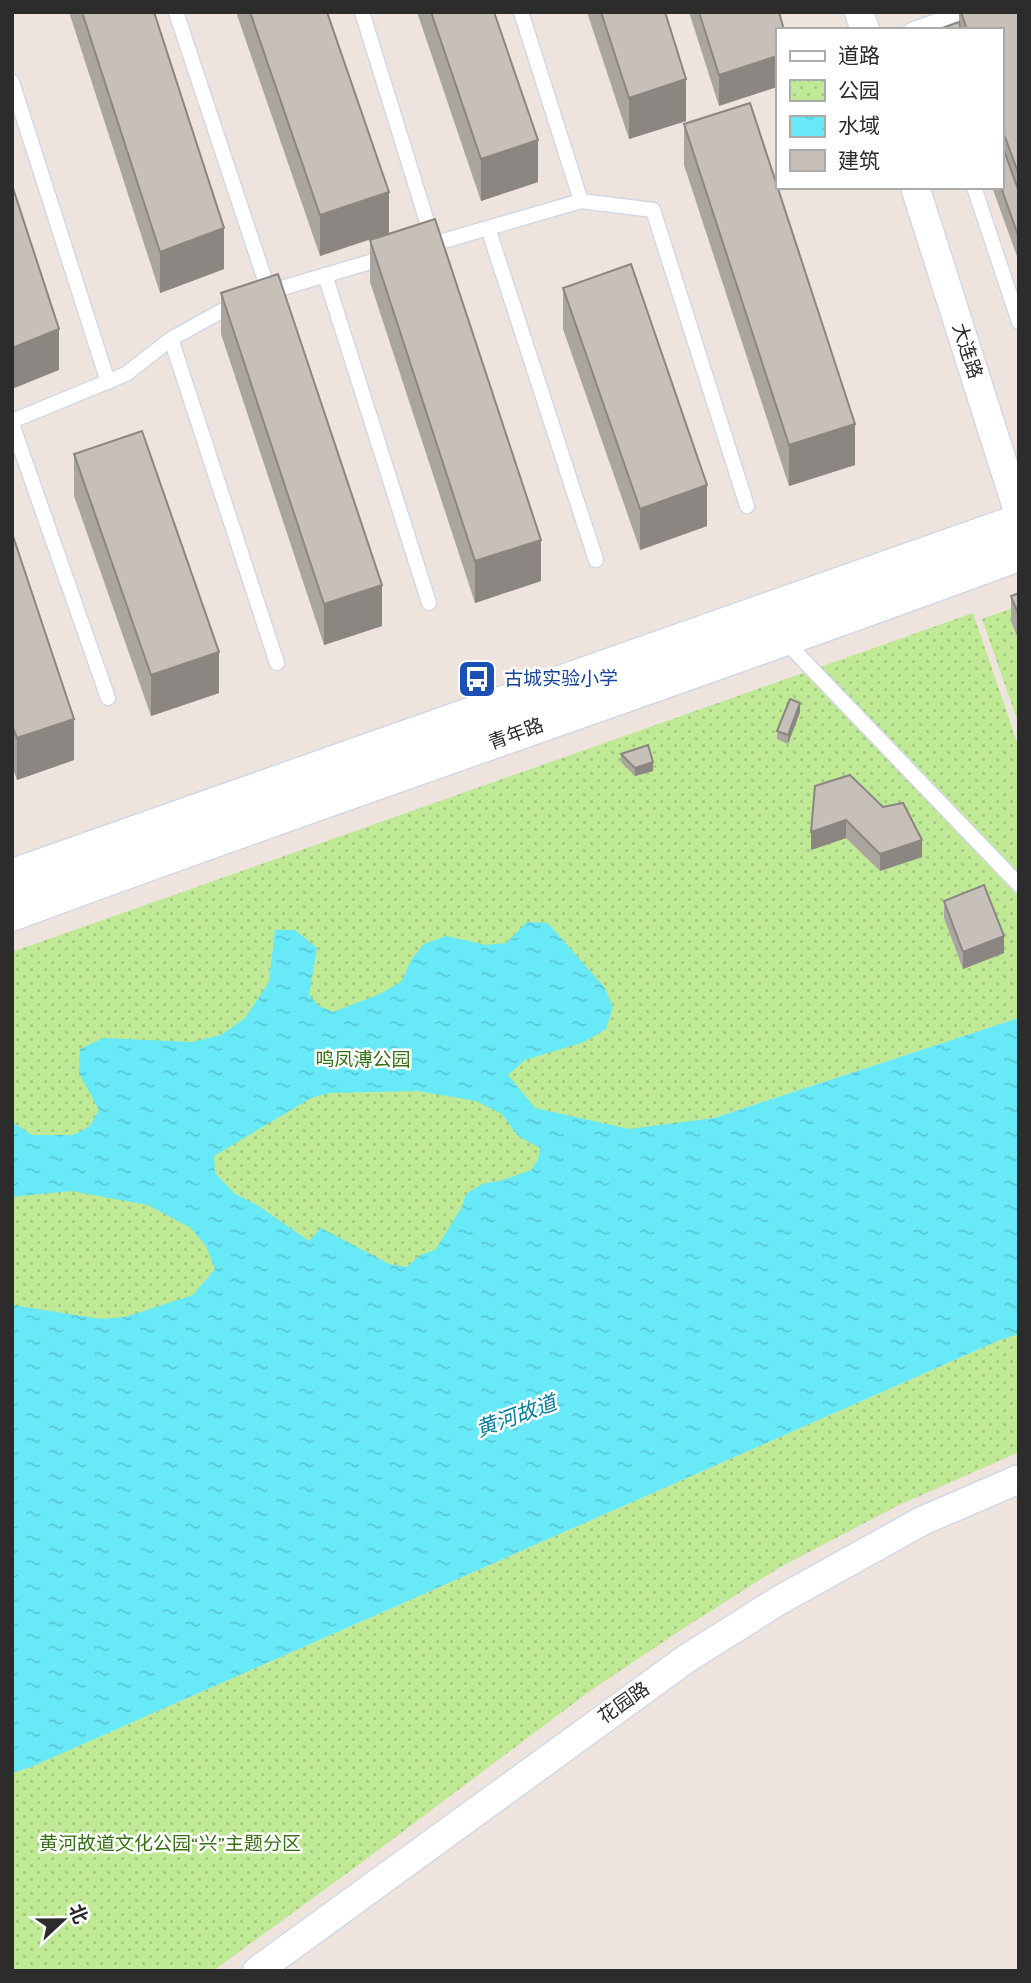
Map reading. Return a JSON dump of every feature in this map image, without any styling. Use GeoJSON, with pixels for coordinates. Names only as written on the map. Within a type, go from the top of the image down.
{"type":"FeatureCollection","features":[{"type":"Feature","properties":{"kind":"street","name":"大连路"},"geometry":{"type":"LineString","coordinates":[[916,189],[1019,514]]}},
{"type":"Feature","properties":{"kind":"street","name":"青年路"},"geometry":{"type":"LineString","coordinates":[[12,877],[1019,522]]}},
{"type":"Feature","properties":{"kind":"street","name":"青年路"},"geometry":{"type":"LineString","coordinates":[[12,913],[177,852],[784,640],[1019,553]]}},
{"type":"Feature","properties":{"kind":"street","name":"花园路"},"geometry":{"type":"LineString","coordinates":[[257,1971],[686,1659],[778,1601],[922,1521],[1019,1479]]}},
{"type":"Feature","properties":{"kind":"lane"},"geometry":{"type":"LineString","coordinates":[[176,12],[269,292]]}},
{"type":"Feature","properties":{"kind":"lane"},"geometry":{"type":"LineString","coordinates":[[362,12],[434,243]]}},
{"type":"Feature","properties":{"kind":"lane"},"geometry":{"type":"LineString","coordinates":[[521,12],[581,201]]}},
{"type":"Feature","properties":{"kind":"lane"},"geometry":{"type":"LineString","coordinates":[[920,28],[962,12]]}},
{"type":"Feature","properties":{"kind":"lane"},"geometry":{"type":"LineString","coordinates":[[12,82],[108,382]]}},
{"type":"Feature","properties":{"kind":"lane"},"geometry":{"type":"LineString","coordinates":[[975,189],[1019,321]]}},
{"type":"Feature","properties":{"kind":"lane"},"geometry":{"type":"LineString","coordinates":[[108,698],[12,423],[126,374],[171,339],[243,299],[581,201],[653,210],[747,506]]}},
{"type":"Feature","properties":{"kind":"lane"},"geometry":{"type":"LineString","coordinates":[[488,228],[596,560]]}},
{"type":"Feature","properties":{"kind":"lane"},"geometry":{"type":"LineString","coordinates":[[325,275],[429,603]]}},
{"type":"Feature","properties":{"kind":"lane"},"geometry":{"type":"LineString","coordinates":[[171,339],[277,663]]}},
{"type":"Feature","properties":{"kind":"lane"},"geometry":{"type":"LineString","coordinates":[[784,640],[1019,885]]}},
{"type":"Feature","properties":{"kind":"green space"},"geometry":{"type":"Polygon","coordinates":[[[1019,606],[1019,725],[982,619],[1019,606]]]}},
{"type":"Feature","properties":{"kind":"green space","name":"鸣凤溥公园"},"geometry":{"type":"Polygon","coordinates":[[[973,613],[1019,748],[1019,1018],[714,1118],[418,1280],[12,1380],[12,952],[973,613]]]}},
{"type":"Feature","properties":{"kind":"green space","name":"黄河故道文化公园“兴”主题分区"},"geometry":{"type":"Polygon","coordinates":[[[1019,1334],[1019,1452],[897,1506],[777,1569],[681,1630],[590,1691],[213,1971],[12,1971],[12,1773],[1019,1334]]]}},
{"type":"Feature","properties":{"kind":"water","name":"黄河故道"},"geometry":{"type":"Polygon","coordinates":[[[527,922],[548,923],[604,987],[613,1007],[606,1029],[584,1042],[525,1060],[508,1075],[535,1108],[629,1129],[714,1118],[1019,1018],[1019,1334],[12,1773],[12,1305],[101,1319],[125,1317],[193,1295],[215,1269],[206,1246],[191,1228],[148,1205],[71,1191],[12,1197],[12,1122],[32,1135],[73,1135],[90,1126],[99,1110],[79,1073],[80,1049],[104,1038],[192,1042],[221,1035],[245,1018],[269,982],[275,930],[295,930],[317,948],[309,995],[319,1006],[333,1012],[380,994],[402,981],[411,960],[424,944],[446,936],[486,945],[506,943],[527,922]],[[417,1091],[330,1093],[311,1098],[214,1156],[215,1173],[235,1194],[257,1205],[309,1241],[321,1228],[389,1264],[407,1267],[420,1255],[435,1250],[462,1207],[466,1194],[482,1184],[531,1170],[538,1160],[540,1148],[518,1136],[502,1114],[476,1101],[417,1091]]]}},
{"type":"Feature","properties":{"kind":"building"},"geometry":{"type":"Polygon","coordinates":[[[82,12],[154,12],[224,228],[160,252],[82,12]]]}},
{"type":"Feature","properties":{"kind":"building"},"geometry":{"type":"Polygon","coordinates":[[[250,12],[327,12],[389,192],[320,215],[250,12]]]}},
{"type":"Feature","properties":{"kind":"building"},"geometry":{"type":"Polygon","coordinates":[[[431,12],[494,12],[538,140],[481,159],[431,12]]]}},
{"type":"Feature","properties":{"kind":"building"},"geometry":{"type":"Polygon","coordinates":[[[601,12],[665,12],[686,79],[629,98],[601,12]]]}},
{"type":"Feature","properties":{"kind":"building"},"geometry":{"type":"Polygon","coordinates":[[[699,12],[779,12],[783,28],[776,28],[776,56],[719,75],[699,12]]]}},
{"type":"Feature","properties":{"kind":"building"},"geometry":{"type":"Polygon","coordinates":[[[961,12],[1019,12],[1019,175],[1003,131],[1003,28],[966,28],[961,12]]]}},
{"type":"Feature","properties":{"kind":"building"},"geometry":{"type":"Polygon","coordinates":[[[959,22],[960,28],[945,28],[959,22]]]}},
{"type":"Feature","properties":{"kind":"building"},"geometry":{"type":"Polygon","coordinates":[[[750,103],[855,424],[789,445],[684,124],[750,103]]]}},
{"type":"Feature","properties":{"kind":"building"},"geometry":{"type":"Polygon","coordinates":[[[1003,148],[1019,192],[1019,238],[1002,189],[1003,148]]]}},
{"type":"Feature","properties":{"kind":"building"},"geometry":{"type":"Polygon","coordinates":[[[12,185],[59,329],[12,348],[12,185]]]}},
{"type":"Feature","properties":{"kind":"building"},"geometry":{"type":"Polygon","coordinates":[[[435,219],[541,540],[475,561],[370,240],[435,219]]]}},
{"type":"Feature","properties":{"kind":"building"},"geometry":{"type":"Polygon","coordinates":[[[631,264],[707,485],[640,509],[563,288],[631,264]]]}},
{"type":"Feature","properties":{"kind":"building"},"geometry":{"type":"Polygon","coordinates":[[[278,274],[382,585],[324,604],[221,293],[278,274]]]}},
{"type":"Feature","properties":{"kind":"building"},"geometry":{"type":"Polygon","coordinates":[[[142,431],[219,652],[151,675],[74,454],[142,431]]]}},
{"type":"Feature","properties":{"kind":"building"},"geometry":{"type":"Polygon","coordinates":[[[12,533],[74,719],[17,738],[12,725],[12,533]]]}},
{"type":"Feature","properties":{"kind":"building"},"geometry":{"type":"Polygon","coordinates":[[[1019,593],[1019,616],[1011,596],[1019,593]]]}},
{"type":"Feature","properties":{"kind":"building"},"geometry":{"type":"Polygon","coordinates":[[[790,699],[800,703],[788,735],[777,731],[790,699]]]}},
{"type":"Feature","properties":{"kind":"building"},"geometry":{"type":"Polygon","coordinates":[[[648,745],[653,762],[635,768],[621,754],[648,745]]]}},
{"type":"Feature","properties":{"kind":"building"},"geometry":{"type":"Polygon","coordinates":[[[850,775],[883,807],[903,803],[922,840],[880,854],[846,820],[811,832],[815,786],[850,775]]]}},
{"type":"Feature","properties":{"kind":"building"},"geometry":{"type":"Polygon","coordinates":[[[984,885],[1004,936],[963,952],[944,901],[984,885]]]}},
{"type":"Feature","properties":{"kind":"place","name":"古城实验小学"},"geometry":{"type":"Point","coordinates":[477,679]}}]}
